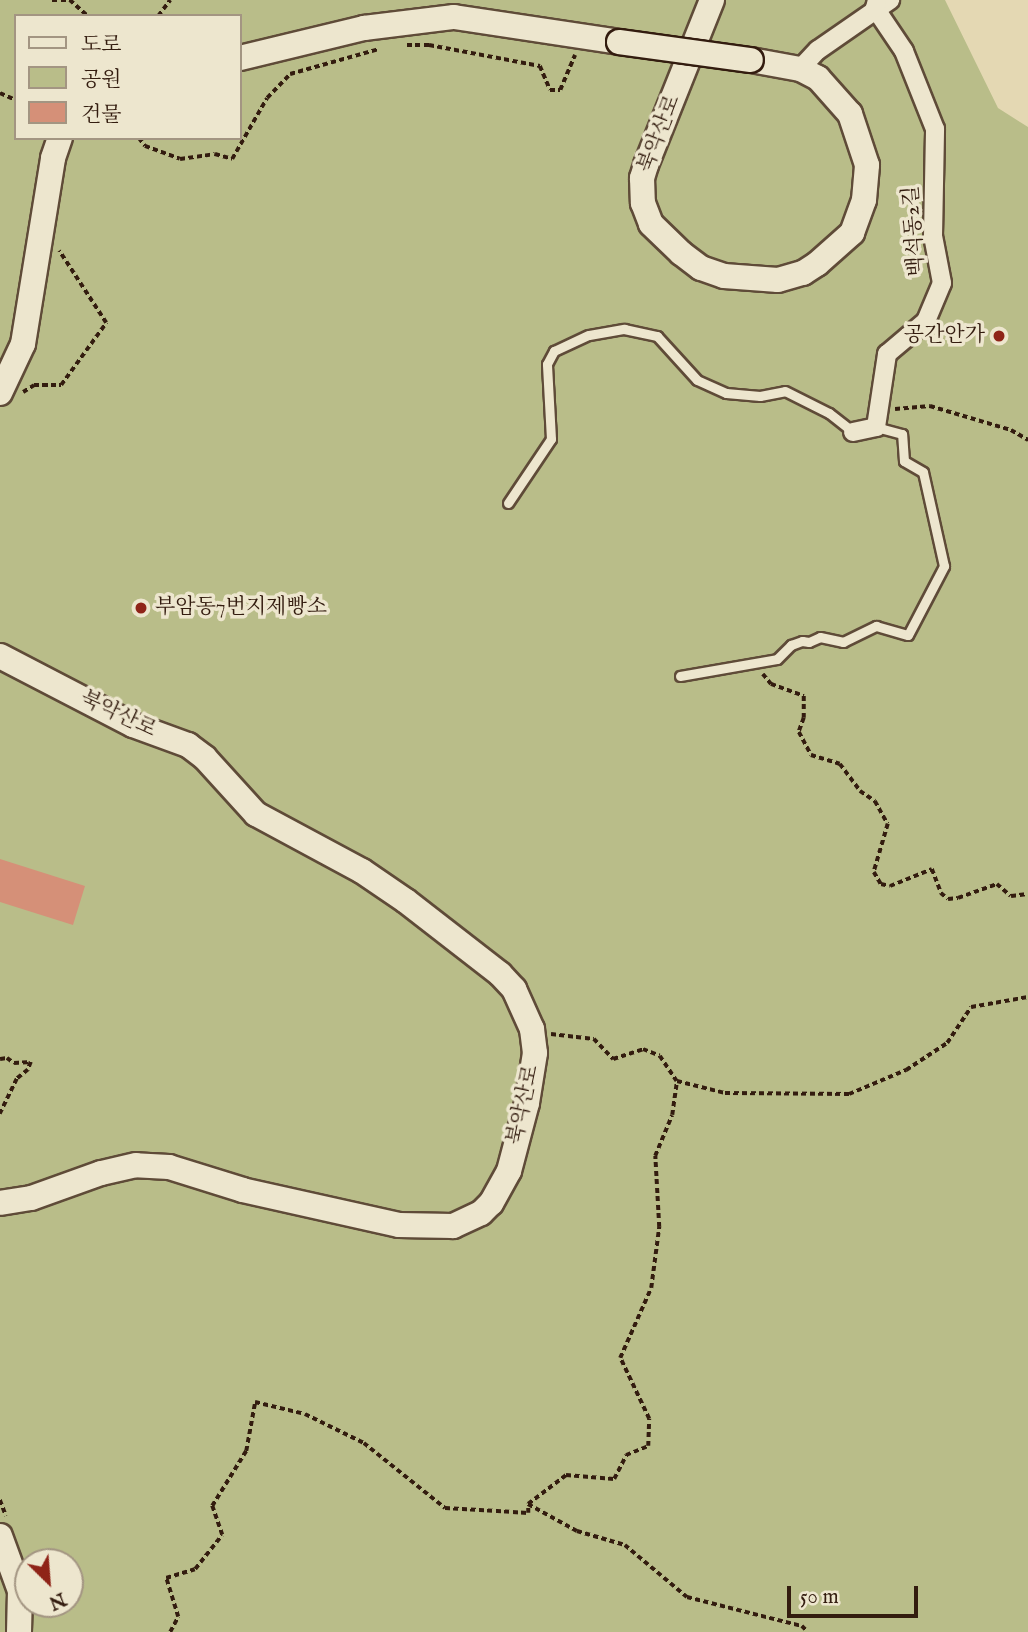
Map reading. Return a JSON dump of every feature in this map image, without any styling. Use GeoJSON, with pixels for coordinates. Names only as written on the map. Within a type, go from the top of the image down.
{"type":"FeatureCollection","features":[{"type":"Feature","properties":{"kind":"street","name":"북악산로"},"geometry":{"type":"LineString","coordinates":[[242,58],[364,28],[408,20],[454,17],[619,42],[751,60],[800,69],[818,78],[837,95],[850,114],[858,132],[867,174],[859,218],[841,246],[803,273],[778,280],[748,279],[724,276],[701,268],[651,224],[643,203],[642,178],[712,0]]}},
{"type":"Feature","properties":{"kind":"street"},"geometry":{"type":"LineString","coordinates":[[800,69],[818,50],[881,3]]}},
{"type":"Feature","properties":{"kind":"street","name":"백석동2길"},"geometry":{"type":"LineString","coordinates":[[878,418],[887,354],[926,321],[942,283],[933,236],[935,129],[904,51],[881,3]]}},
{"type":"Feature","properties":{"kind":"street"},"geometry":{"type":"LineString","coordinates":[[6,396],[23,344],[53,158],[59,140]]}},
{"type":"Feature","properties":{"kind":"street"},"geometry":{"type":"LineString","coordinates":[[853,432],[878,418]]}},
{"type":"Feature","properties":{"kind":"street","name":"북악산로"},"geometry":{"type":"LineString","coordinates":[[0,656],[133,725],[188,745],[205,758],[256,814],[362,871],[500,974],[520,998],[532,1030],[535,1053],[532,1079],[509,1171],[491,1203],[481,1213],[453,1226],[399,1225],[243,1190],[169,1167],[147,1166],[101,1173],[31,1198],[0,1203]]}},
{"type":"Feature","properties":{"kind":"street"},"geometry":{"type":"LineString","coordinates":[[0,1536],[20,1591],[19,1632]]}},
{"type":"Feature","properties":{"kind":"lane"},"geometry":{"type":"LineString","coordinates":[[508,503],[551,439],[547,364],[554,351],[589,335],[625,329],[657,336],[697,380],[726,393],[760,396],[785,391],[829,413],[853,432]]}},
{"type":"Feature","properties":{"kind":"lane"},"geometry":{"type":"LineString","coordinates":[[680,676],[777,659],[791,645],[820,636],[843,642],[876,626],[908,635],[944,566],[923,472],[904,461],[902,435],[878,418]]}},
{"type":"Feature","properties":{"kind":"path"},"geometry":{"type":"LineString","coordinates":[[52,0],[70,0],[86,14]]}},
{"type":"Feature","properties":{"kind":"path"},"geometry":{"type":"LineString","coordinates":[[140,140],[145,146],[180,159],[215,154],[232,159],[267,98],[290,74],[392,45]]}},
{"type":"Feature","properties":{"kind":"path"},"geometry":{"type":"LineString","coordinates":[[404,45],[429,45],[540,66],[550,89],[560,90],[568,72]]}},
{"type":"Feature","properties":{"kind":"path"},"geometry":{"type":"LineString","coordinates":[[6,396],[34,385],[61,385],[106,323],[42,225]]}},
{"type":"Feature","properties":{"kind":"path"},"geometry":{"type":"LineString","coordinates":[[878,418],[930,407],[1011,430],[1028,440]]}},
{"type":"Feature","properties":{"kind":"path"},"geometry":{"type":"LineString","coordinates":[[757,663],[771,684],[804,696],[804,718],[800,732],[811,755],[840,764],[860,791],[875,801],[888,824],[874,872],[881,884],[890,886],[932,869],[941,893],[948,899],[997,884],[1011,896],[1028,894]]}},
{"type":"Feature","properties":{"kind":"path"},"geometry":{"type":"LineString","coordinates":[[532,1030],[563,1038],[594,1039],[612,1059],[643,1049],[660,1056],[677,1081],[725,1093],[849,1094],[906,1070],[947,1043],[971,1007],[1028,997]]}},
{"type":"Feature","properties":{"kind":"path"},"geometry":{"type":"LineString","coordinates":[[0,1059],[7,1058],[15,1063],[31,1062],[28,1070],[16,1079],[0,1114]]}},
{"type":"Feature","properties":{"kind":"path"},"geometry":{"type":"LineString","coordinates":[[528,1504],[566,1475],[614,1479],[626,1455],[648,1446],[649,1419],[620,1358],[651,1288],[659,1227],[655,1156],[672,1115],[677,1081]]}},
{"type":"Feature","properties":{"kind":"path"},"geometry":{"type":"LineString","coordinates":[[170,1632],[178,1617],[166,1578],[195,1569],[222,1535],[212,1506],[246,1451],[255,1402],[306,1414],[364,1443],[445,1508],[528,1513],[528,1504]]}},
{"type":"Feature","properties":{"kind":"path"},"geometry":{"type":"LineString","coordinates":[[528,1504],[577,1531],[625,1545],[687,1597],[802,1626],[808,1632]]}},
{"type":"Feature","properties":{"kind":"green space"},"geometry":{"type":"Polygon","coordinates":[[[0,0],[945,0],[998,108],[1028,127],[1028,1632],[0,1632],[0,0]]]}},
{"type":"Feature","properties":{"kind":"building"},"geometry":{"type":"Polygon","coordinates":[[[0,859],[85,886],[73,925],[0,902],[0,859]]]}},
{"type":"Feature","properties":{"kind":"place","name":"공간안가"},"geometry":{"type":"Point","coordinates":[999,336]}},
{"type":"Feature","properties":{"kind":"place","name":"부암동7번지제빵소"},"geometry":{"type":"Point","coordinates":[141,608]}}]}
